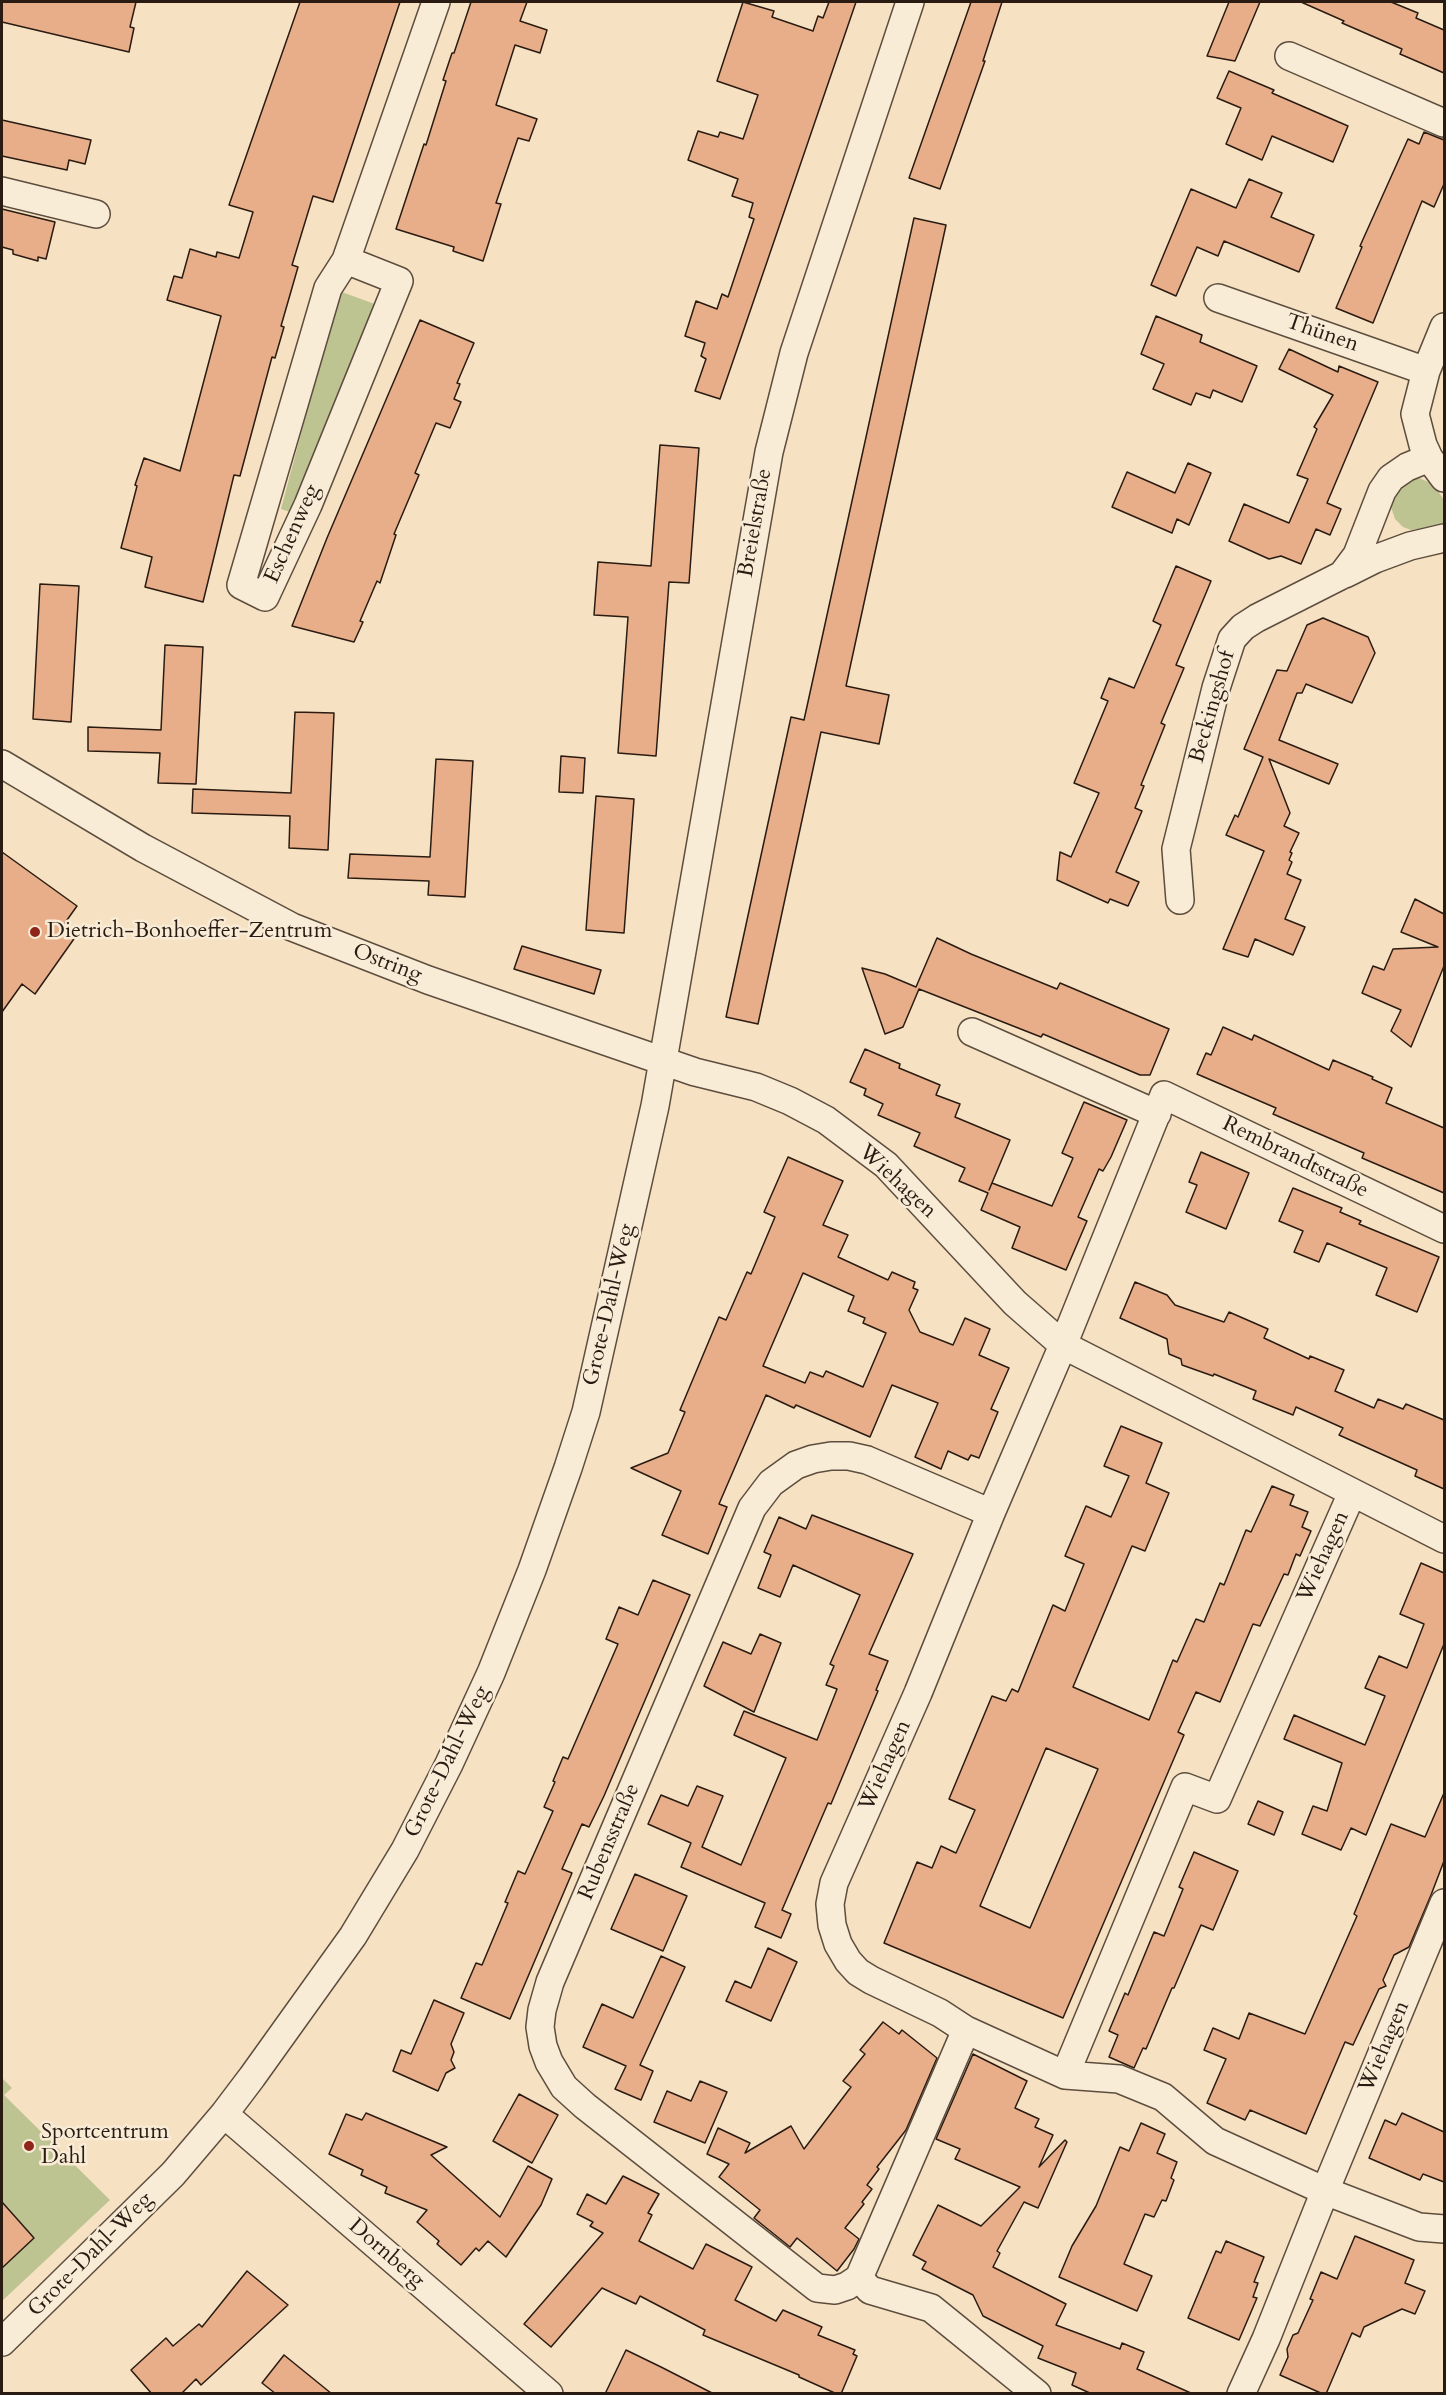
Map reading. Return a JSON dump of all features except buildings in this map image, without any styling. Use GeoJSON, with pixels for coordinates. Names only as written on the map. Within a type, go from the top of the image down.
{"type":"FeatureCollection","features":[{"type":"Feature","properties":{"kind":"street","name":"Eschenweg"},"geometry":{"type":"LineString","coordinates":[[346,260],[399,281],[308,505],[265,597],[241,585],[328,288],[346,260],[436,2]]}},
{"type":"Feature","properties":{"kind":"street","name":"Breielstraße"},"geometry":{"type":"LineString","coordinates":[[663,1060],[769,452],[794,353],[910,2]]}},
{"type":"Feature","properties":{"kind":"street"},"geometry":{"type":"LineString","coordinates":[[1289,56],[1444,123]]}},
{"type":"Feature","properties":{"kind":"street"},"geometry":{"type":"LineString","coordinates":[[2,191],[96,214]]}},
{"type":"Feature","properties":{"kind":"street","name":"Thünen"},"geometry":{"type":"LineString","coordinates":[[1218,298],[1426,371]]}},
{"type":"Feature","properties":{"kind":"street"},"geometry":{"type":"LineString","coordinates":[[1437,468],[1418,429],[1415,414],[1426,371],[1444,327]]}},
{"type":"Feature","properties":{"kind":"street","name":"Beckingshof"},"geometry":{"type":"LineString","coordinates":[[1342,575],[1357,555],[1382,491],[1391,478],[1407,467],[1437,468]]}},
{"type":"Feature","properties":{"kind":"street","name":"Beckingshof"},"geometry":{"type":"LineString","coordinates":[[1180,900],[1176,849],[1216,688],[1232,639],[1243,627],[1257,618],[1375,559],[1401,549],[1444,538]]}},
{"type":"Feature","properties":{"kind":"street","name":"Ostring"},"geometry":{"type":"LineString","coordinates":[[2,764],[143,848],[292,927],[428,980],[663,1060]]}},
{"type":"Feature","properties":{"kind":"street"},"geometry":{"type":"LineString","coordinates":[[972,1032],[1157,1113]]}},
{"type":"Feature","properties":{"kind":"street","name":"Wiehagen"},"geometry":{"type":"LineString","coordinates":[[663,1060],[756,1087],[790,1101],[826,1120],[886,1165],[1015,1303],[1064,1345],[1444,1539]]}},
{"type":"Feature","properties":{"kind":"street","name":"Grote-Dahl-Weg"},"geometry":{"type":"LineString","coordinates":[[2,2342],[173,2174],[224,2114],[298,2014],[365,1917],[405,1850],[449,1764],[490,1673],[532,1570],[568,1468],[586,1412],[650,1129],[663,1060]]}},
{"type":"Feature","properties":{"kind":"street","name":"Rembrandtstraße"},"geometry":{"type":"LineString","coordinates":[[1064,1345],[1164,1095],[1444,1229]]}},
{"type":"Feature","properties":{"kind":"street","name":"Wiehagen"},"geometry":{"type":"LineString","coordinates":[[1064,1345],[991,1513],[918,1693],[834,1883],[830,1904],[832,1925],[838,1944],[858,1972],[940,2013],[966,2030],[1065,2074],[1119,2079],[1163,2097],[1215,2141],[1325,2191],[1419,2227],[1444,2229]]}},
{"type":"Feature","properties":{"kind":"street","name":"Rubensstraße"},"geometry":{"type":"LineString","coordinates":[[859,2278],[835,2290],[817,2288],[585,2106],[564,2086],[549,2062],[541,2037],[542,2010],[555,1971],[752,1508],[771,1483],[783,1473],[813,1459],[849,1456],[867,1460],[991,1513]]}},
{"type":"Feature","properties":{"kind":"street","name":"Wiehagen"},"geometry":{"type":"LineString","coordinates":[[1065,2074],[1185,1787],[1217,1799],[1352,1493]]}},
{"type":"Feature","properties":{"kind":"street","name":"Wiehagen"},"geometry":{"type":"LineString","coordinates":[[1241,2394],[1266,2339],[1444,1903]]}},
{"type":"Feature","properties":{"kind":"street"},"geometry":{"type":"LineString","coordinates":[[966,2030],[859,2278],[870,2290],[931,2308],[1037,2394]]}},
{"type":"Feature","properties":{"kind":"street","name":"Dornberg"},"geometry":{"type":"LineString","coordinates":[[224,2114],[541,2391]]}},
{"type":"Feature","properties":{"kind":"green space"},"geometry":{"type":"Polygon","coordinates":[[[339,291],[383,307],[296,514],[281,509],[339,291]]]}},
{"type":"Feature","properties":{"kind":"green space"},"geometry":{"type":"Polygon","coordinates":[[[1419,478],[1433,484],[1444,500],[1444,526],[1411,530],[1403,527],[1395,519],[1391,507],[1393,494],[1403,481],[1419,478]]]}},
{"type":"Feature","properties":{"kind":"green space","name":"Sportcentrum Dahl"},"geometry":{"type":"Polygon","coordinates":[[[2,2078],[12,2088],[4,2095],[110,2200],[2,2301],[2,2078]]]}},
{"type":"Feature","properties":{"kind":"place","name":"Dietrich-Bonhoeffer-Zentrum"},"geometry":{"type":"Point","coordinates":[35,932]}},
{"type":"Feature","properties":{"kind":"place","name":"Sportcentrum Dahl"},"geometry":{"type":"Point","coordinates":[29,2146]}}]}
